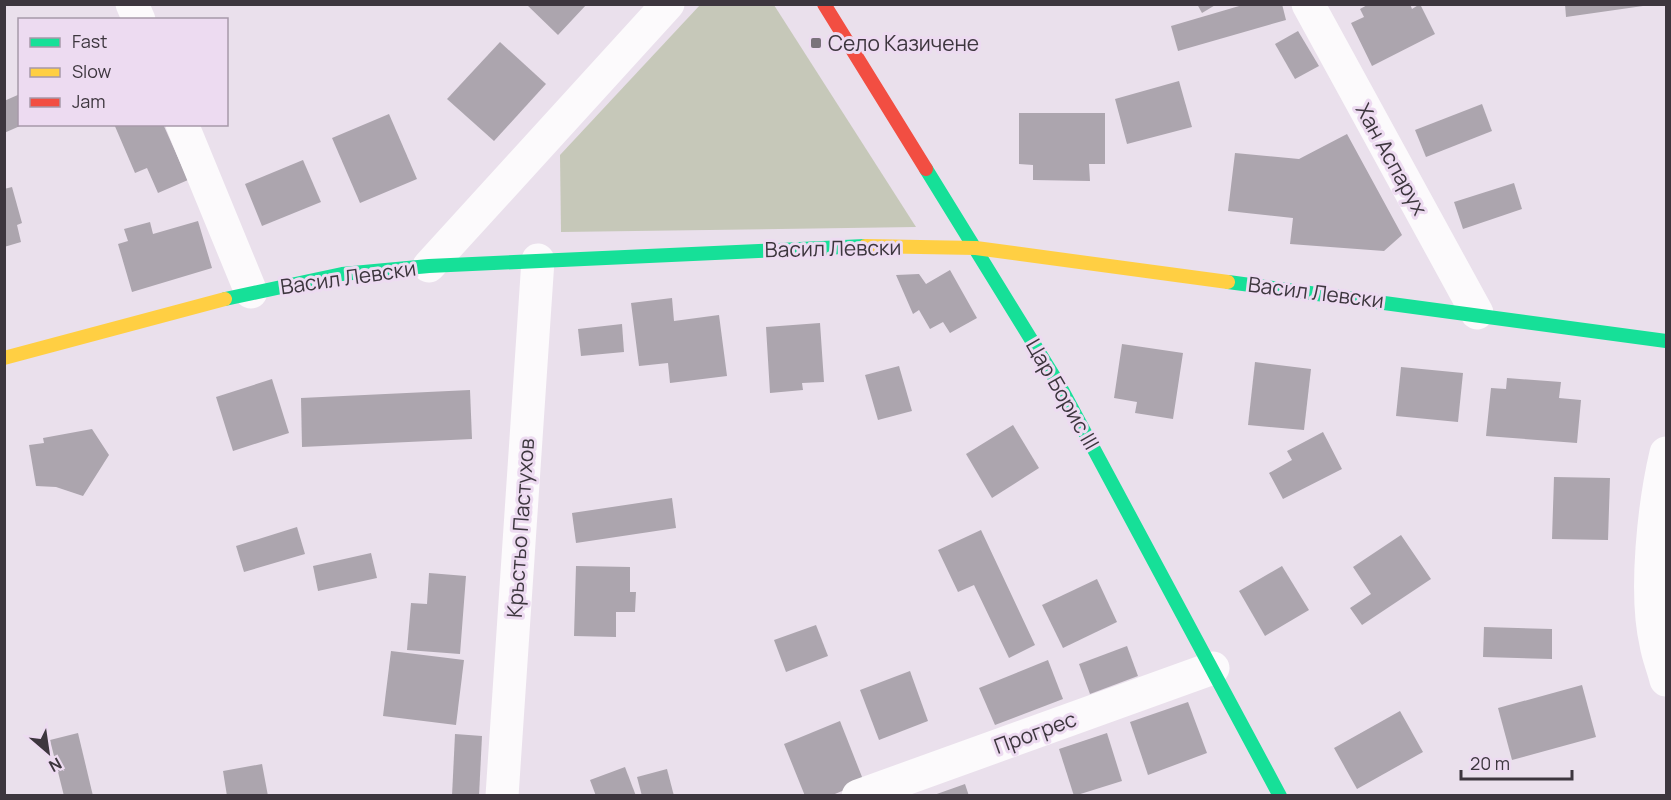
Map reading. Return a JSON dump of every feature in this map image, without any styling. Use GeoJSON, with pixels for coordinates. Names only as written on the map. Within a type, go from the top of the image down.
{"type":"FeatureCollection","features":[{"type":"Feature","properties":{"kind":"street"},"geometry":{"type":"LineString","coordinates":[[132,4],[138,18]]}},
{"type":"Feature","properties":{"kind":"street"},"geometry":{"type":"LineString","coordinates":[[429,266],[668,4]]}},
{"type":"Feature","properties":{"kind":"street","name":"Цар Борис III"},"geometry":{"type":"LineString","coordinates":[[824,4],[1067,399],[1280,795]]}},
{"type":"Feature","properties":{"kind":"street","name":"Хан Аспарух"},"geometry":{"type":"LineString","coordinates":[[1308,4],[1477,313]]}},
{"type":"Feature","properties":{"kind":"street"},"geometry":{"type":"LineString","coordinates":[[183,126],[251,292]]}},
{"type":"Feature","properties":{"kind":"street","name":"Васил Левски"},"geometry":{"type":"LineString","coordinates":[[4,358],[251,292],[342,274],[429,266],[837,245],[976,248],[1666,340]]}},
{"type":"Feature","properties":{"kind":"street","name":"Кръстьо Пастухов"},"geometry":{"type":"LineString","coordinates":[[502,795],[538,260]]}},
{"type":"Feature","properties":{"kind":"street"},"geometry":{"type":"LineString","coordinates":[[1666,453],[1661,476],[1650,569],[1655,643],[1666,680]]}},
{"type":"Feature","properties":{"kind":"street","name":"Прогрес"},"geometry":{"type":"LineString","coordinates":[[858,795],[1213,668]]}},
{"type":"Feature","properties":{"kind":"green space"},"geometry":{"type":"Polygon","coordinates":[[[700,5],[774,5],[916,227],[561,232],[560,155],[700,5]]]}},
{"type":"Feature","properties":{"kind":"building"},"geometry":{"type":"Polygon","coordinates":[[[526,4],[587,4],[558,35],[526,4]]]}},
{"type":"Feature","properties":{"kind":"building"},"geometry":{"type":"Polygon","coordinates":[[[1197,4],[1217,4],[1202,13],[1197,4]]]}},
{"type":"Feature","properties":{"kind":"building"},"geometry":{"type":"Polygon","coordinates":[[[1246,4],[1282,4],[1286,20],[1178,51],[1171,26],[1246,4]]]}},
{"type":"Feature","properties":{"kind":"building"},"geometry":{"type":"Polygon","coordinates":[[[1369,4],[1410,4],[1412,9],[1420,4],[1435,34],[1372,66],[1351,23],[1364,17],[1360,9],[1369,4]]]}},
{"type":"Feature","properties":{"kind":"building"},"geometry":{"type":"Polygon","coordinates":[[[1565,4],[1643,4],[1643,6],[1566,17],[1565,4]]]}},
{"type":"Feature","properties":{"kind":"building"},"geometry":{"type":"Polygon","coordinates":[[[1298,31],[1319,66],[1295,79],[1275,44],[1298,31]]]}},
{"type":"Feature","properties":{"kind":"building"},"geometry":{"type":"Polygon","coordinates":[[[500,42],[546,84],[494,141],[447,99],[500,42]]]}},
{"type":"Feature","properties":{"kind":"building"},"geometry":{"type":"Polygon","coordinates":[[[1179,81],[1192,127],[1127,144],[1115,99],[1179,81]]]}},
{"type":"Feature","properties":{"kind":"building"},"geometry":{"type":"Polygon","coordinates":[[[18,95],[18,126],[20,126],[4,133],[4,101],[18,95]]]}},
{"type":"Feature","properties":{"kind":"building"},"geometry":{"type":"Polygon","coordinates":[[[1482,104],[1492,131],[1426,157],[1415,130],[1482,104]]]}},
{"type":"Feature","properties":{"kind":"building"},"geometry":{"type":"Polygon","coordinates":[[[1019,113],[1105,113],[1105,164],[1089,164],[1090,181],[1033,180],[1033,165],[1019,164],[1019,113]]]}},
{"type":"Feature","properties":{"kind":"building"},"geometry":{"type":"Polygon","coordinates":[[[389,114],[417,179],[360,203],[332,138],[389,114]]]}},
{"type":"Feature","properties":{"kind":"building"},"geometry":{"type":"Polygon","coordinates":[[[115,126],[164,126],[188,180],[158,193],[147,168],[135,173],[115,126]]]}},
{"type":"Feature","properties":{"kind":"building"},"geometry":{"type":"Polygon","coordinates":[[[1347,134],[1402,235],[1384,251],[1290,244],[1293,218],[1228,211],[1235,153],[1299,159],[1347,134]]]}},
{"type":"Feature","properties":{"kind":"building"},"geometry":{"type":"Polygon","coordinates":[[[303,160],[321,202],[262,226],[245,184],[303,160]]]}},
{"type":"Feature","properties":{"kind":"building"},"geometry":{"type":"Polygon","coordinates":[[[1514,183],[1522,209],[1463,229],[1454,202],[1514,183]]]}},
{"type":"Feature","properties":{"kind":"building"},"geometry":{"type":"Polygon","coordinates":[[[12,187],[22,223],[17,225],[21,242],[4,247],[4,189],[12,187]]]}},
{"type":"Feature","properties":{"kind":"building"},"geometry":{"type":"Polygon","coordinates":[[[198,221],[212,268],[132,292],[118,244],[128,241],[124,229],[150,222],[153,234],[198,221]]]}},
{"type":"Feature","properties":{"kind":"building"},"geometry":{"type":"Polygon","coordinates":[[[950,270],[977,318],[950,333],[943,322],[930,329],[919,310],[913,314],[896,275],[919,274],[926,284],[950,270]]]}},
{"type":"Feature","properties":{"kind":"building"},"geometry":{"type":"Polygon","coordinates":[[[672,298],[674,321],[719,315],[727,376],[670,383],[668,363],[639,366],[631,303],[672,298]]]}},
{"type":"Feature","properties":{"kind":"building"},"geometry":{"type":"Polygon","coordinates":[[[820,323],[824,382],[802,383],[803,390],[770,393],[766,327],[820,323]]]}},
{"type":"Feature","properties":{"kind":"building"},"geometry":{"type":"Polygon","coordinates":[[[622,324],[624,352],[581,356],[578,329],[622,324]]]}},
{"type":"Feature","properties":{"kind":"building"},"geometry":{"type":"Polygon","coordinates":[[[1122,344],[1183,353],[1173,419],[1135,413],[1137,402],[1114,398],[1122,344]]]}},
{"type":"Feature","properties":{"kind":"building"},"geometry":{"type":"Polygon","coordinates":[[[1255,362],[1311,369],[1304,430],[1248,425],[1255,362]]]}},
{"type":"Feature","properties":{"kind":"building"},"geometry":{"type":"Polygon","coordinates":[[[899,366],[912,411],[878,420],[865,375],[899,366]]]}},
{"type":"Feature","properties":{"kind":"building"},"geometry":{"type":"Polygon","coordinates":[[[1401,367],[1463,373],[1458,422],[1396,416],[1401,367]]]}},
{"type":"Feature","properties":{"kind":"building"},"geometry":{"type":"Polygon","coordinates":[[[1507,378],[1561,382],[1559,398],[1581,400],[1577,443],[1486,436],[1491,388],[1506,389],[1507,378]]]}},
{"type":"Feature","properties":{"kind":"building"},"geometry":{"type":"Polygon","coordinates":[[[272,379],[289,433],[233,451],[216,397],[272,379]]]}},
{"type":"Feature","properties":{"kind":"building"},"geometry":{"type":"Polygon","coordinates":[[[470,390],[472,439],[302,447],[301,398],[470,390]]]}},
{"type":"Feature","properties":{"kind":"building"},"geometry":{"type":"Polygon","coordinates":[[[1013,425],[1039,468],[992,498],[966,454],[1013,425]]]}},
{"type":"Feature","properties":{"kind":"building"},"geometry":{"type":"Polygon","coordinates":[[[92,429],[109,455],[83,496],[56,487],[36,486],[29,445],[44,443],[43,438],[92,429]]]}},
{"type":"Feature","properties":{"kind":"building"},"geometry":{"type":"Polygon","coordinates":[[[1323,432],[1342,469],[1283,499],[1269,473],[1292,460],[1287,451],[1323,432]]]}},
{"type":"Feature","properties":{"kind":"building"},"geometry":{"type":"Polygon","coordinates":[[[1554,477],[1610,478],[1608,540],[1552,539],[1554,477]]]}},
{"type":"Feature","properties":{"kind":"building"},"geometry":{"type":"Polygon","coordinates":[[[672,498],[676,528],[576,543],[572,513],[672,498]]]}},
{"type":"Feature","properties":{"kind":"building"},"geometry":{"type":"Polygon","coordinates":[[[297,527],[305,554],[244,572],[236,546],[297,527]]]}},
{"type":"Feature","properties":{"kind":"building"},"geometry":{"type":"Polygon","coordinates":[[[981,530],[1035,645],[1009,658],[974,585],[958,592],[938,550],[981,530]]]}},
{"type":"Feature","properties":{"kind":"building"},"geometry":{"type":"Polygon","coordinates":[[[1401,535],[1431,579],[1362,625],[1350,608],[1371,594],[1353,567],[1401,535]]]}},
{"type":"Feature","properties":{"kind":"building"},"geometry":{"type":"Polygon","coordinates":[[[371,553],[377,578],[318,591],[313,566],[371,553]]]}},
{"type":"Feature","properties":{"kind":"building"},"geometry":{"type":"Polygon","coordinates":[[[576,566],[630,567],[630,592],[636,592],[635,612],[616,612],[616,637],[574,636],[576,566]]]}},
{"type":"Feature","properties":{"kind":"building"},"geometry":{"type":"Polygon","coordinates":[[[1282,566],[1309,610],[1265,636],[1239,591],[1282,566]]]}},
{"type":"Feature","properties":{"kind":"building"},"geometry":{"type":"Polygon","coordinates":[[[429,573],[466,576],[460,654],[407,650],[411,603],[427,604],[429,573]]]}},
{"type":"Feature","properties":{"kind":"building"},"geometry":{"type":"Polygon","coordinates":[[[1097,579],[1117,622],[1063,648],[1042,605],[1097,579]]]}},
{"type":"Feature","properties":{"kind":"building"},"geometry":{"type":"Polygon","coordinates":[[[816,625],[828,656],[786,672],[774,640],[816,625]]]}},
{"type":"Feature","properties":{"kind":"building"},"geometry":{"type":"Polygon","coordinates":[[[1484,627],[1552,629],[1552,659],[1483,657],[1484,627]]]}},
{"type":"Feature","properties":{"kind":"building"},"geometry":{"type":"Polygon","coordinates":[[[1127,646],[1138,676],[1090,694],[1079,664],[1127,646]]]}},
{"type":"Feature","properties":{"kind":"building"},"geometry":{"type":"Polygon","coordinates":[[[391,651],[464,660],[456,725],[383,716],[391,651]]]}},
{"type":"Feature","properties":{"kind":"building"},"geometry":{"type":"Polygon","coordinates":[[[1048,660],[1063,699],[995,725],[979,688],[1048,660]]]}},
{"type":"Feature","properties":{"kind":"building"},"geometry":{"type":"Polygon","coordinates":[[[910,671],[928,721],[879,740],[860,690],[910,671]]]}},
{"type":"Feature","properties":{"kind":"building"},"geometry":{"type":"Polygon","coordinates":[[[1582,685],[1596,737],[1512,760],[1498,708],[1582,685]]]}},
{"type":"Feature","properties":{"kind":"building"},"geometry":{"type":"Polygon","coordinates":[[[1188,702],[1207,753],[1148,775],[1130,722],[1188,702]]]}},
{"type":"Feature","properties":{"kind":"building"},"geometry":{"type":"Polygon","coordinates":[[[1400,711],[1423,752],[1357,789],[1334,748],[1400,711]]]}},
{"type":"Feature","properties":{"kind":"building"},"geometry":{"type":"Polygon","coordinates":[[[840,721],[864,782],[830,796],[805,796],[784,744],[840,721]]]}},
{"type":"Feature","properties":{"kind":"building"},"geometry":{"type":"Polygon","coordinates":[[[78,733],[93,796],[64,796],[50,740],[78,733]]]}},
{"type":"Feature","properties":{"kind":"building"},"geometry":{"type":"Polygon","coordinates":[[[1107,733],[1122,781],[1074,796],[1059,749],[1107,733]]]}},
{"type":"Feature","properties":{"kind":"building"},"geometry":{"type":"Polygon","coordinates":[[[455,734],[482,736],[479,796],[452,796],[455,734]]]}},
{"type":"Feature","properties":{"kind":"building"},"geometry":{"type":"Polygon","coordinates":[[[262,764],[268,796],[227,796],[223,771],[262,764]]]}},
{"type":"Feature","properties":{"kind":"building"},"geometry":{"type":"Polygon","coordinates":[[[625,767],[636,796],[596,796],[590,780],[625,767]]]}},
{"type":"Feature","properties":{"kind":"building"},"geometry":{"type":"Polygon","coordinates":[[[667,769],[674,796],[642,796],[637,777],[667,769]]]}},
{"type":"Feature","properties":{"kind":"building"},"geometry":{"type":"Polygon","coordinates":[[[965,784],[969,796],[934,796],[934,795],[965,784]]]}},
{"type":"Feature","properties":{"kind":"traffic: fast"},"geometry":{"type":"LineString","coordinates":[[926,169],[1061,388],[1280,796]]}},
{"type":"Feature","properties":{"kind":"traffic: fast"},"geometry":{"type":"LineString","coordinates":[[225,299],[342,274],[429,266],[865,246]]}},
{"type":"Feature","properties":{"kind":"traffic: fast"},"geometry":{"type":"LineString","coordinates":[[1228,282],[1666,341]]}},
{"type":"Feature","properties":{"kind":"traffic: slow"},"geometry":{"type":"LineString","coordinates":[[865,246],[976,248],[1228,282]]}},
{"type":"Feature","properties":{"kind":"traffic: slow"},"geometry":{"type":"LineString","coordinates":[[4,358],[225,299]]}},
{"type":"Feature","properties":{"kind":"traffic: jam"},"geometry":{"type":"LineString","coordinates":[[824,4],[926,169]]}},
{"type":"Feature","properties":{"kind":"place","name":"Село Казичене"},"geometry":{"type":"Point","coordinates":[816,43]}}]}
